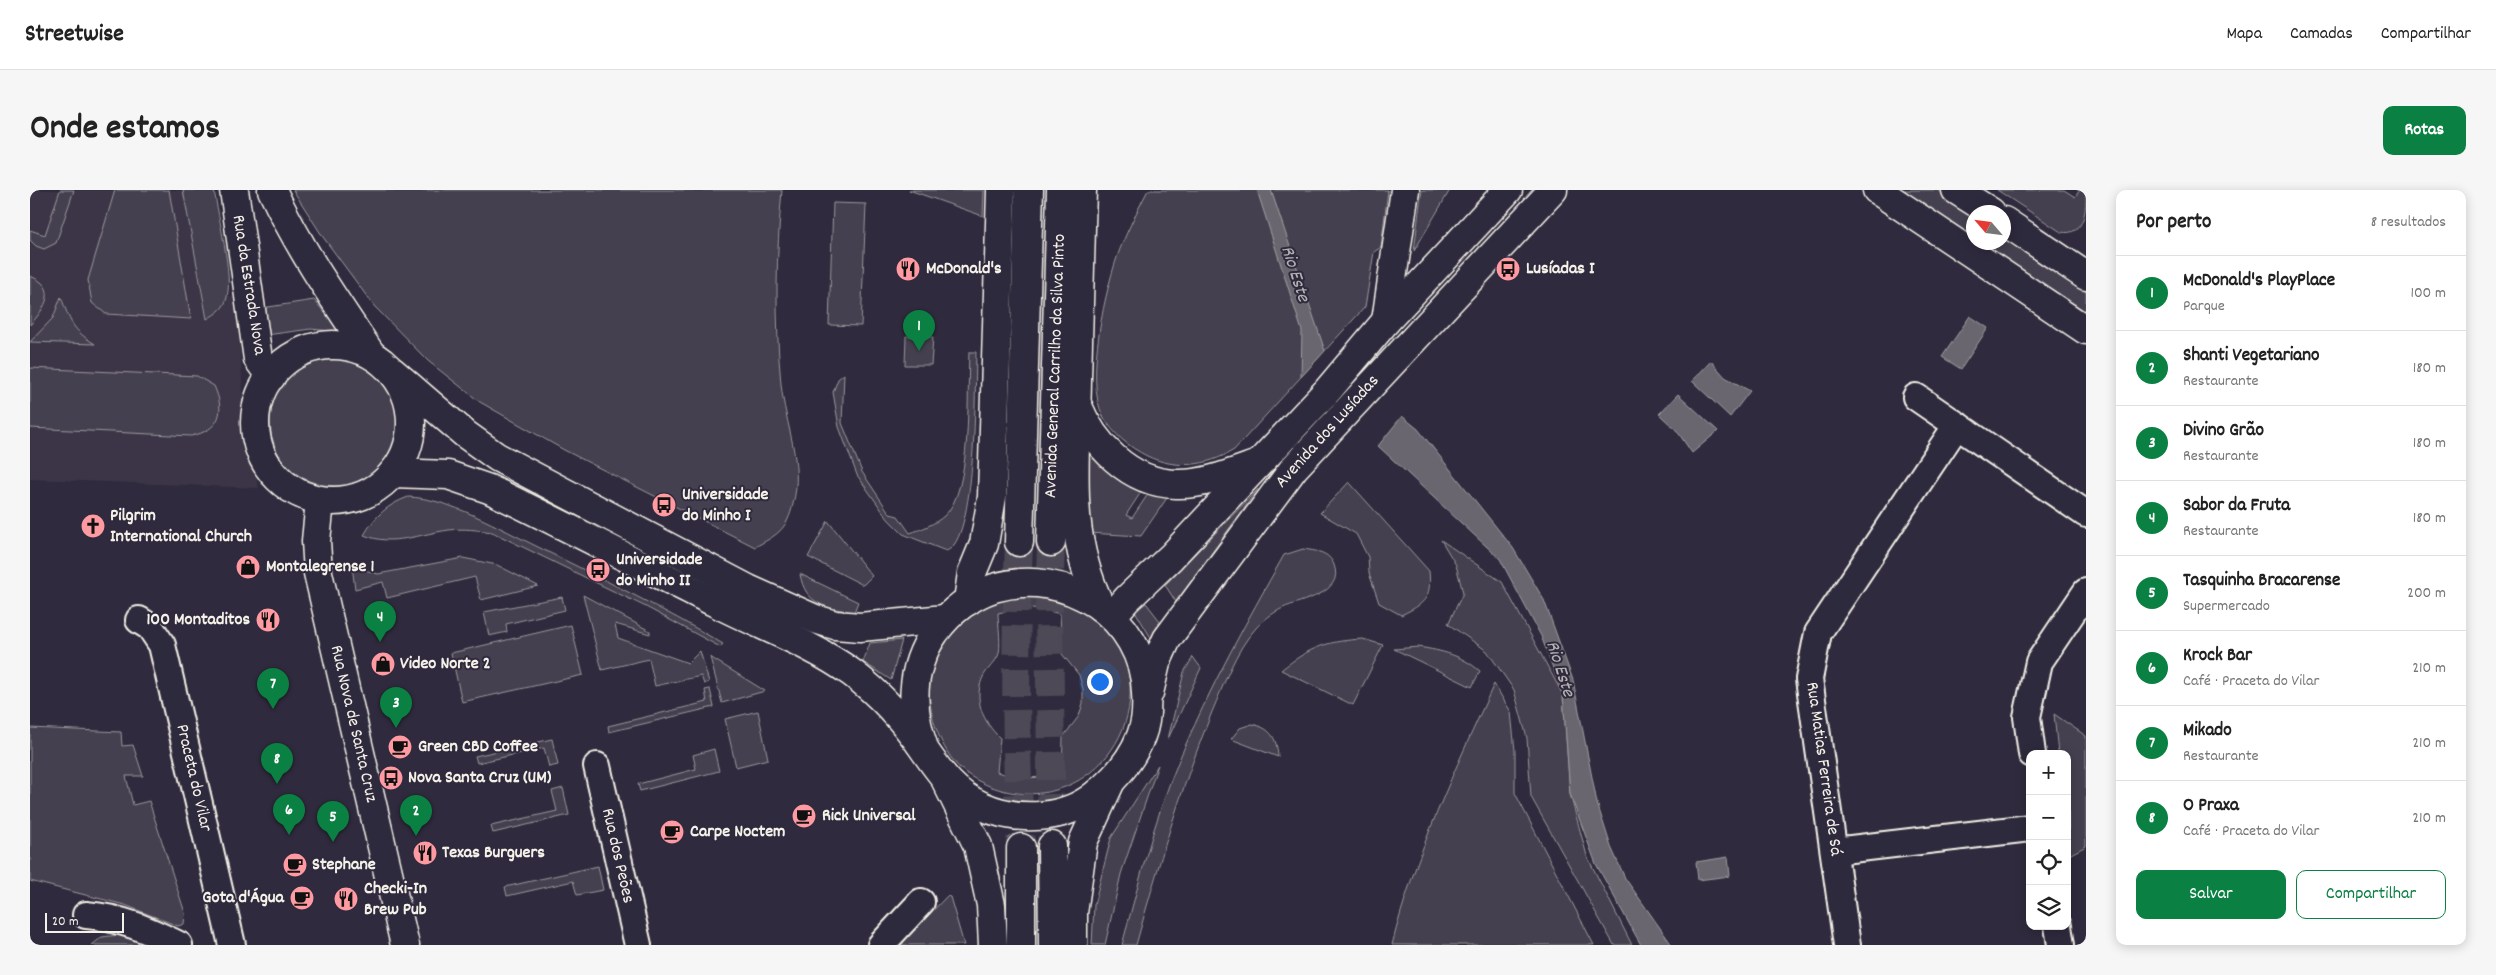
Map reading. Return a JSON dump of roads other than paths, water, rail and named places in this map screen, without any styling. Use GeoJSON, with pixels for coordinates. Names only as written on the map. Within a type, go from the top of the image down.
{"type":"FeatureCollection","features":[{"type":"Feature","properties":{"kind":"main road","name":"Rua da Estrada Nova"},"geometry":{"type":"LineString","coordinates":[[234,190],[258,360],[270,377]]}},
{"type":"Feature","properties":{"kind":"main road"},"geometry":{"type":"LineString","coordinates":[[272,190],[292,234],[310,265],[371,354],[465,434],[497,458],[748,589],[815,619],[835,625],[860,627],[945,619]]}},
{"type":"Feature","properties":{"kind":"main road"},"geometry":{"type":"LineString","coordinates":[[968,601],[972,573],[984,544],[992,497],[1001,190]]}},
{"type":"Feature","properties":{"kind":"main road","name":"Avenida General Carrilho da Silva Pinto"},"geometry":{"type":"LineString","coordinates":[[1020,542],[1029,190]]}},
{"type":"Feature","properties":{"kind":"main road","name":"Avenida General Carrilho da Silva Pinto"},"geometry":{"type":"LineString","coordinates":[[1051,542],[1061,190]]}},
{"type":"Feature","properties":{"kind":"main road"},"geometry":{"type":"LineString","coordinates":[[945,779],[956,790],[984,807],[1007,814],[1047,815],[1078,806],[1092,798],[1111,781],[1128,759],[1141,736],[1146,704],[1144,672],[1132,642],[1107,612],[1088,581],[1080,553],[1076,522],[1082,190]]}},
{"type":"Feature","properties":{"kind":"main road"},"geometry":{"type":"LineString","coordinates":[[1386,321],[1406,190]]}},
{"type":"Feature","properties":{"kind":"main road","name":"Avenida dos Lusíadas"},"geometry":{"type":"LineString","coordinates":[[1107,612],[1258,464],[1328,390],[1386,321],[1508,190]]}},
{"type":"Feature","properties":{"kind":"main road","name":"Avenida dos Lusíadas"},"geometry":{"type":"LineString","coordinates":[[1146,704],[1156,663],[1167,639],[1294,468],[1553,190]]}},
{"type":"Feature","properties":{"kind":"main road"},"geometry":{"type":"LineString","coordinates":[[1877,190],[2086,330]]}},
{"type":"Feature","properties":{"kind":"main road"},"geometry":{"type":"LineString","coordinates":[[2011,226],[2086,276]]}},
{"type":"Feature","properties":{"kind":"main road"},"geometry":{"type":"LineString","coordinates":[[371,354],[349,346],[326,345],[304,350],[284,362],[262,389],[256,410],[256,432],[261,453],[272,471],[287,486],[304,496],[320,501],[345,500],[374,491],[393,473],[406,450],[411,424],[407,398],[393,372]]}},
{"type":"Feature","properties":{"kind":"main road"},"geometry":{"type":"LineString","coordinates":[[1077,404],[1084,420],[1095,437],[1116,461],[1132,471],[1161,482],[1194,483],[1231,474],[1258,464]]}},
{"type":"Feature","properties":{"kind":"main road"},"geometry":{"type":"LineString","coordinates":[[393,473],[448,475],[489,489],[802,644],[854,674],[891,708],[945,779],[978,846],[991,905],[993,945]]}},
{"type":"Feature","properties":{"kind":"main road","name":"Rua Nova de Santa Cruz"},"geometry":{"type":"LineString","coordinates":[[320,501],[316,541],[318,573],[405,945]]}},
{"type":"Feature","properties":{"kind":"main road"},"geometry":{"type":"LineString","coordinates":[[925,751],[914,714],[916,674],[926,647],[945,619],[968,601],[1000,586],[1035,583],[1070,589],[1107,612]]}},
{"type":"Feature","properties":{"kind":"main road"},"geometry":{"type":"LineString","coordinates":[[1073,945],[1073,913],[1083,842],[1111,781]]}},
{"type":"Feature","properties":{"kind":"main road"},"geometry":{"type":"LineString","coordinates":[[1052,846],[1053,945]]}},
{"type":"Feature","properties":{"kind":"main road"},"geometry":{"type":"LineString","coordinates":[[1021,848],[1022,945]]}},
{"type":"Feature","properties":{"kind":"street"},"geometry":{"type":"LineString","coordinates":[[1916,397],[2086,514]]}},
{"type":"Feature","properties":{"kind":"street","name":"Rua Matias Ferreira de Sá"},"geometry":{"type":"LineString","coordinates":[[1847,945],[1809,679],[1818,633],[1957,425]]}},
{"type":"Feature","properties":{"kind":"street"},"geometry":{"type":"LineString","coordinates":[[2031,750],[2027,717],[2039,662],[2086,592]]}},
{"type":"Feature","properties":{"kind":"street","name":"Praceta do Vilar"},"geometry":{"type":"LineString","coordinates":[[139,620],[150,627],[162,645],[232,945]]}},
{"type":"Feature","properties":{"kind":"street","name":"Rua dos Peões"},"geometry":{"type":"LineString","coordinates":[[596,766],[638,945]]}},
{"type":"Feature","properties":{"kind":"street"},"geometry":{"type":"LineString","coordinates":[[1834,851],[2026,828]]}},
{"type":"Feature","properties":{"kind":"street"},"geometry":{"type":"LineString","coordinates":[[881,945],[921,902]]}},
{"type":"Feature","properties":{"kind":"street"},"geometry":{"type":"LineString","coordinates":[[86,915],[111,917],[135,924],[178,945]]}},
{"type":"Feature","properties":{"kind":"street"},"geometry":{"type":"LineString","coordinates":[[2058,930],[2060,945]]}},
{"type":"Feature","properties":{"kind":"water","name":"Rio Este"},"geometry":{"type":"Polygon","coordinates":[[[1257,190],[1271,190],[1325,351],[1301,377],[1302,331],[1257,190]]]}},
{"type":"Feature","properties":{"kind":"water"},"geometry":{"type":"Polygon","coordinates":[[[1970,316],[1988,328],[1961,369],[1942,357],[1970,316]]]}},
{"type":"Feature","properties":{"kind":"water"},"geometry":{"type":"Polygon","coordinates":[[[1711,361],[1725,377],[1750,391],[1730,417],[1692,381],[1711,361]]]}},
{"type":"Feature","properties":{"kind":"water"},"geometry":{"type":"Polygon","coordinates":[[[1678,394],[1718,431],[1692,453],[1677,431],[1659,414],[1678,394]]]}},
{"type":"Feature","properties":{"kind":"water","name":"Rio Este"},"geometry":{"type":"Polygon","coordinates":[[[1402,416],[1418,429],[1513,548],[1544,600],[1573,680],[1597,803],[1611,847],[1625,878],[1672,945],[1641,945],[1596,864],[1570,794],[1563,695],[1541,636],[1500,559],[1378,446],[1402,416]]]}},
{"type":"Feature","properties":{"kind":"water"},"geometry":{"type":"Polygon","coordinates":[[[1728,857],[1730,876],[1698,880],[1696,862],[1728,857]]]}},
{"type":"Feature","properties":{"kind":"tunnel"},"geometry":{"type":"LineString","coordinates":[[1019,542],[1016,695],[1021,848]]}},
{"type":"Feature","properties":{"kind":"tunnel"},"geometry":{"type":"LineString","coordinates":[[1051,542],[1049,611],[1052,846]]}},
{"type":"Feature","properties":{"kind":"place","name":"McDonald's"},"geometry":{"type":"Point","coordinates":[908,269]}},
{"type":"Feature","properties":{"kind":"place","name":"Lusíadas I"},"geometry":{"type":"Point","coordinates":[1508,269]}},
{"type":"Feature","properties":{"kind":"place","name":"McDonald's PlayPlace"},"geometry":{"type":"Point","coordinates":[919,351]}},
{"type":"Feature","properties":{"kind":"place","name":"Universidade do Minho I"},"geometry":{"type":"Point","coordinates":[664,505]}},
{"type":"Feature","properties":{"kind":"place","name":"Pilgrim International Church"},"geometry":{"type":"Point","coordinates":[93,526]}},
{"type":"Feature","properties":{"kind":"place","name":"Montalegrense 1"},"geometry":{"type":"Point","coordinates":[248,567]}},
{"type":"Feature","properties":{"kind":"place","name":"Universidade do Minho II"},"geometry":{"type":"Point","coordinates":[598,570]}},
{"type":"Feature","properties":{"kind":"place","name":"100 Montaditos"},"geometry":{"type":"Point","coordinates":[268,620]}},
{"type":"Feature","properties":{"kind":"place","name":"Sabor da Fruta"},"geometry":{"type":"Point","coordinates":[380,642]}},
{"type":"Feature","properties":{"kind":"place","name":"Video Norte 2"},"geometry":{"type":"Point","coordinates":[383,664]}},
{"type":"Feature","properties":{"kind":"place","name":"Mikado"},"geometry":{"type":"Point","coordinates":[273,709]}},
{"type":"Feature","properties":{"kind":"place","name":"Divino Grão"},"geometry":{"type":"Point","coordinates":[396,728]}},
{"type":"Feature","properties":{"kind":"place","name":"Green CBD Coffee"},"geometry":{"type":"Point","coordinates":[400,747]}},
{"type":"Feature","properties":{"kind":"place","name":"Nova Santa Cruz (UM)"},"geometry":{"type":"Point","coordinates":[391,778]}},
{"type":"Feature","properties":{"kind":"place","name":"O Praxa"},"geometry":{"type":"Point","coordinates":[277,784]}},
{"type":"Feature","properties":{"kind":"place","name":"Rick Universal"},"geometry":{"type":"Point","coordinates":[804,816]}},
{"type":"Feature","properties":{"kind":"place","name":"Carpe Noctem"},"geometry":{"type":"Point","coordinates":[672,832]}},
{"type":"Feature","properties":{"kind":"place","name":"Krock Bar"},"geometry":{"type":"Point","coordinates":[289,835]}},
{"type":"Feature","properties":{"kind":"place","name":"Shanti Vegetariano"},"geometry":{"type":"Point","coordinates":[416,836]}},
{"type":"Feature","properties":{"kind":"place","name":"Tasquinha Bracarense"},"geometry":{"type":"Point","coordinates":[333,842]}},
{"type":"Feature","properties":{"kind":"place","name":"Texas Burguers"},"geometry":{"type":"Point","coordinates":[425,853]}},
{"type":"Feature","properties":{"kind":"place","name":"Stephane"},"geometry":{"type":"Point","coordinates":[295,865]}},
{"type":"Feature","properties":{"kind":"place","name":"Gota d'Água"},"geometry":{"type":"Point","coordinates":[302,898]}},
{"type":"Feature","properties":{"kind":"place","name":"Checki-In Brew Pub"},"geometry":{"type":"Point","coordinates":[346,899]}}]}
